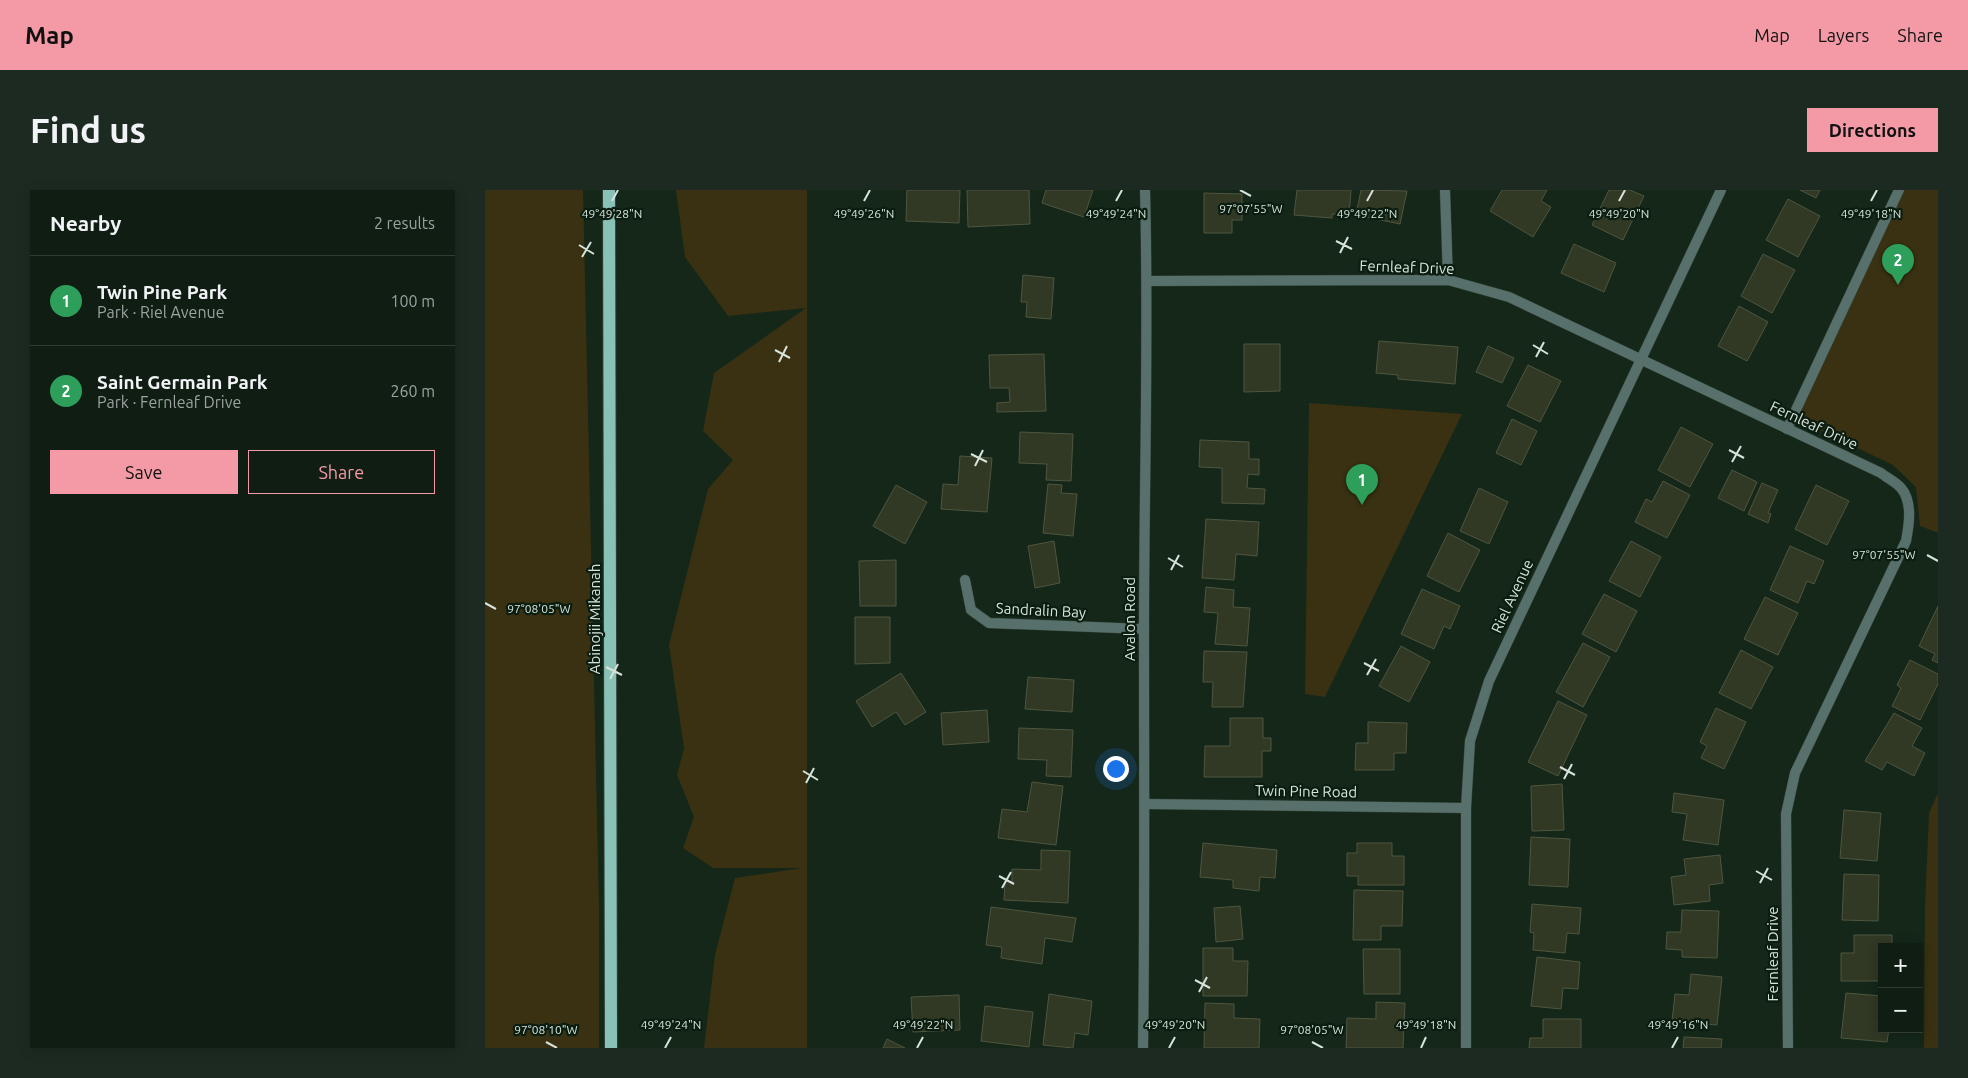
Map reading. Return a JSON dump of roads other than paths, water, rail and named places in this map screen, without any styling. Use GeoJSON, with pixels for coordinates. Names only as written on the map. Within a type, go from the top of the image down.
{"type":"FeatureCollection","features":[{"type":"Feature","properties":{"kind":"main road"},"geometry":{"type":"LineString","coordinates":[[602,190],[609,263]]}},
{"type":"Feature","properties":{"kind":"main road","name":"Abinojii Mikanah"},"geometry":{"type":"LineString","coordinates":[[609,190],[611,1048]]}},
{"type":"Feature","properties":{"kind":"street","name":"Avalon Road"},"geometry":{"type":"LineString","coordinates":[[1143,1048],[1146,804],[1144,629],[1148,281],[1145,190]]}},
{"type":"Feature","properties":{"kind":"street"},"geometry":{"type":"LineString","coordinates":[[1445,190],[1448,280]]}},
{"type":"Feature","properties":{"kind":"street","name":"Riel Avenue"},"geometry":{"type":"LineString","coordinates":[[1467,1048],[1466,808],[1470,741],[1489,681],[1721,190]]}},
{"type":"Feature","properties":{"kind":"street"},"geometry":{"type":"LineString","coordinates":[[1787,429],[1899,190]]}},
{"type":"Feature","properties":{"kind":"street","name":"Fernleaf Drive"},"geometry":{"type":"LineString","coordinates":[[1148,281],[1448,280],[1509,297],[1881,473],[1901,488],[1908,506],[1910,520],[1906,541],[1795,773],[1786,814],[1788,1048]]}},
{"type":"Feature","properties":{"kind":"street","name":"Sandralin Bay"},"geometry":{"type":"LineString","coordinates":[[965,580],[971,610],[989,623],[1144,629]]}},
{"type":"Feature","properties":{"kind":"street","name":"Twin Pine Road"},"geometry":{"type":"LineString","coordinates":[[1146,804],[1466,808]]}},
{"type":"Feature","properties":{"kind":"place","name":"Saint Germain Park"},"geometry":{"type":"Point","coordinates":[1898,285]}},
{"type":"Feature","properties":{"kind":"place","name":"Twin Pine Park"},"geometry":{"type":"Point","coordinates":[1362,505]}}]}
